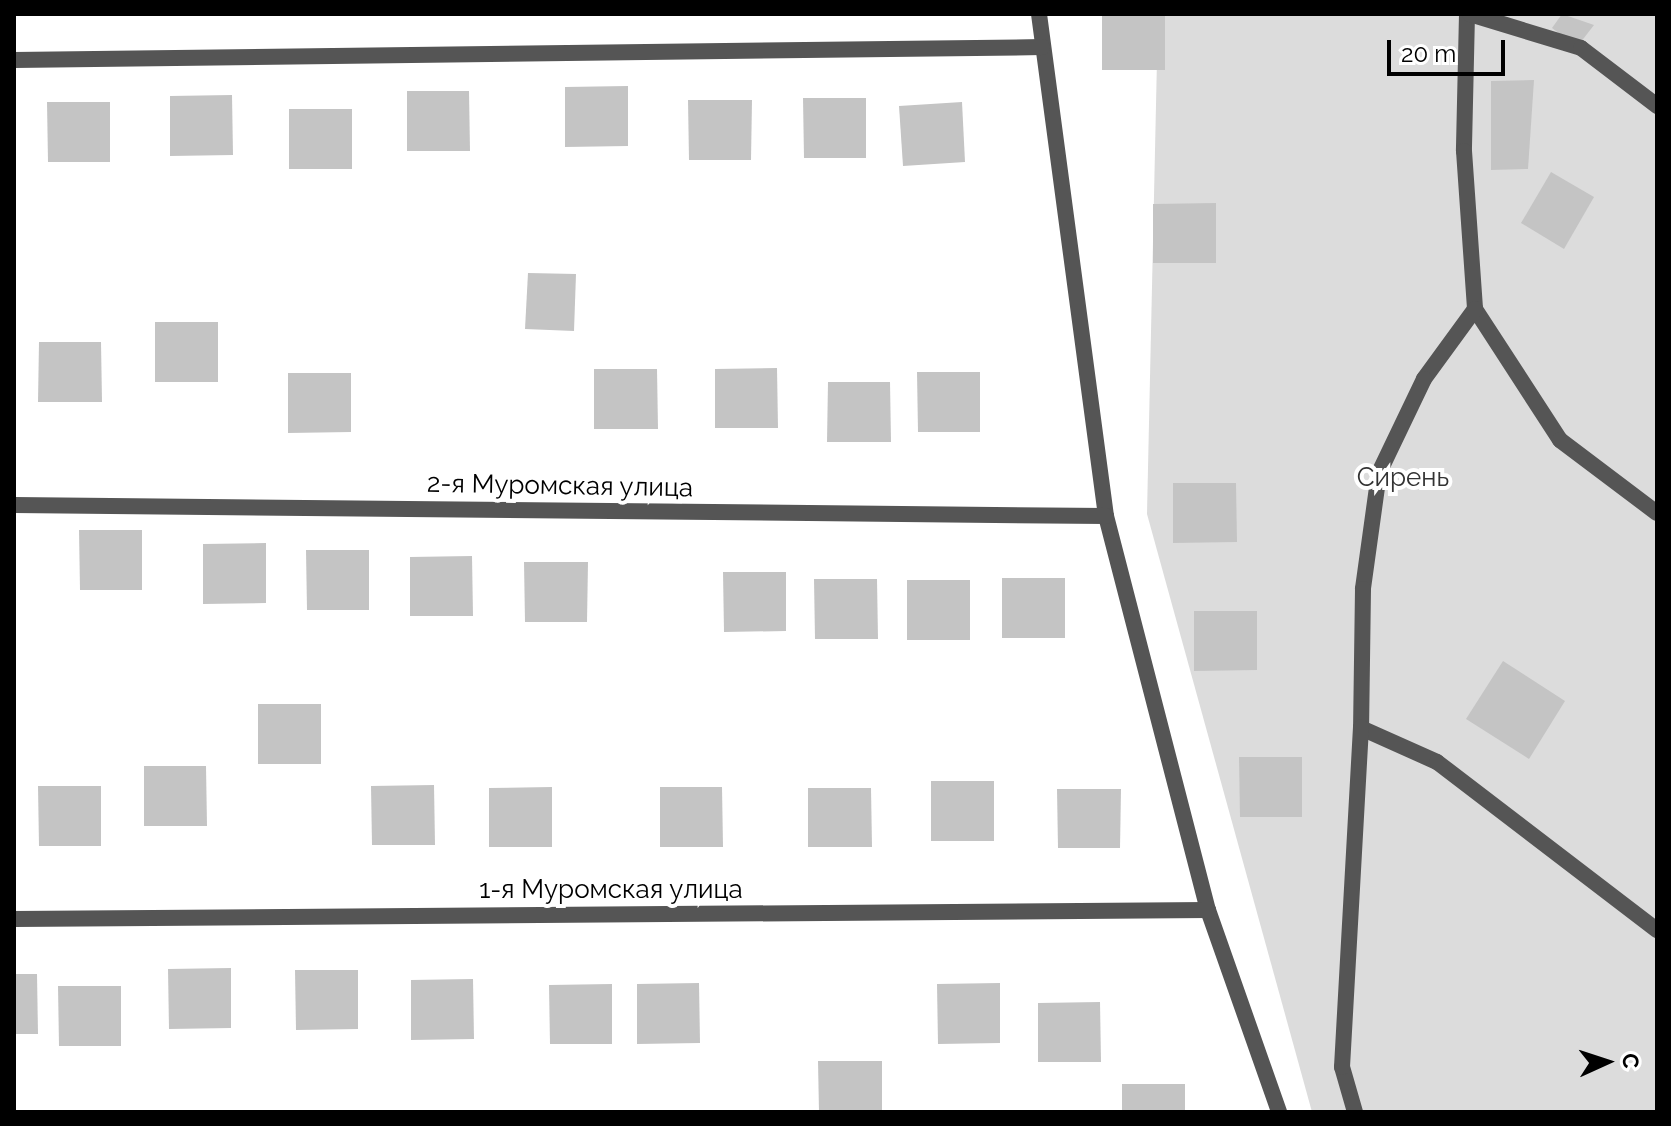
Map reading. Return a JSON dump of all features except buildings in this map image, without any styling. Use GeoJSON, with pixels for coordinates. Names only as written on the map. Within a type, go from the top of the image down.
{"type":"FeatureCollection","features":[{"type":"Feature","properties":{"kind":"street"},"geometry":{"type":"LineString","coordinates":[[1039,14],[1106,516],[1208,910],[1279,1112]]}},
{"type":"Feature","properties":{"kind":"street"},"geometry":{"type":"LineString","coordinates":[[1657,106],[1581,48],[1469,14],[1464,151],[1475,309],[1560,440],[1657,513]]}},
{"type":"Feature","properties":{"kind":"street"},"geometry":{"type":"LineString","coordinates":[[14,60],[1042,47]]}},
{"type":"Feature","properties":{"kind":"street"},"geometry":{"type":"LineString","coordinates":[[1355,1112],[1342,1067],[1361,728],[1363,589],[1379,473],[1424,379],[1475,309]]}},
{"type":"Feature","properties":{"kind":"street","name":"2-я Муромская улица"},"geometry":{"type":"LineString","coordinates":[[14,505],[1106,516]]}},
{"type":"Feature","properties":{"kind":"street"},"geometry":{"type":"LineString","coordinates":[[1361,728],[1437,762],[1657,930]]}},
{"type":"Feature","properties":{"kind":"street","name":"1-я Муромская улица"},"geometry":{"type":"LineString","coordinates":[[14,919],[1208,910]]}},
{"type":"Feature","properties":{"kind":"green space","name":"Сирень"},"geometry":{"type":"Polygon","coordinates":[[[1158,14],[1657,14],[1657,1112],[1312,1112],[1147,514],[1158,14]]]}}]}
